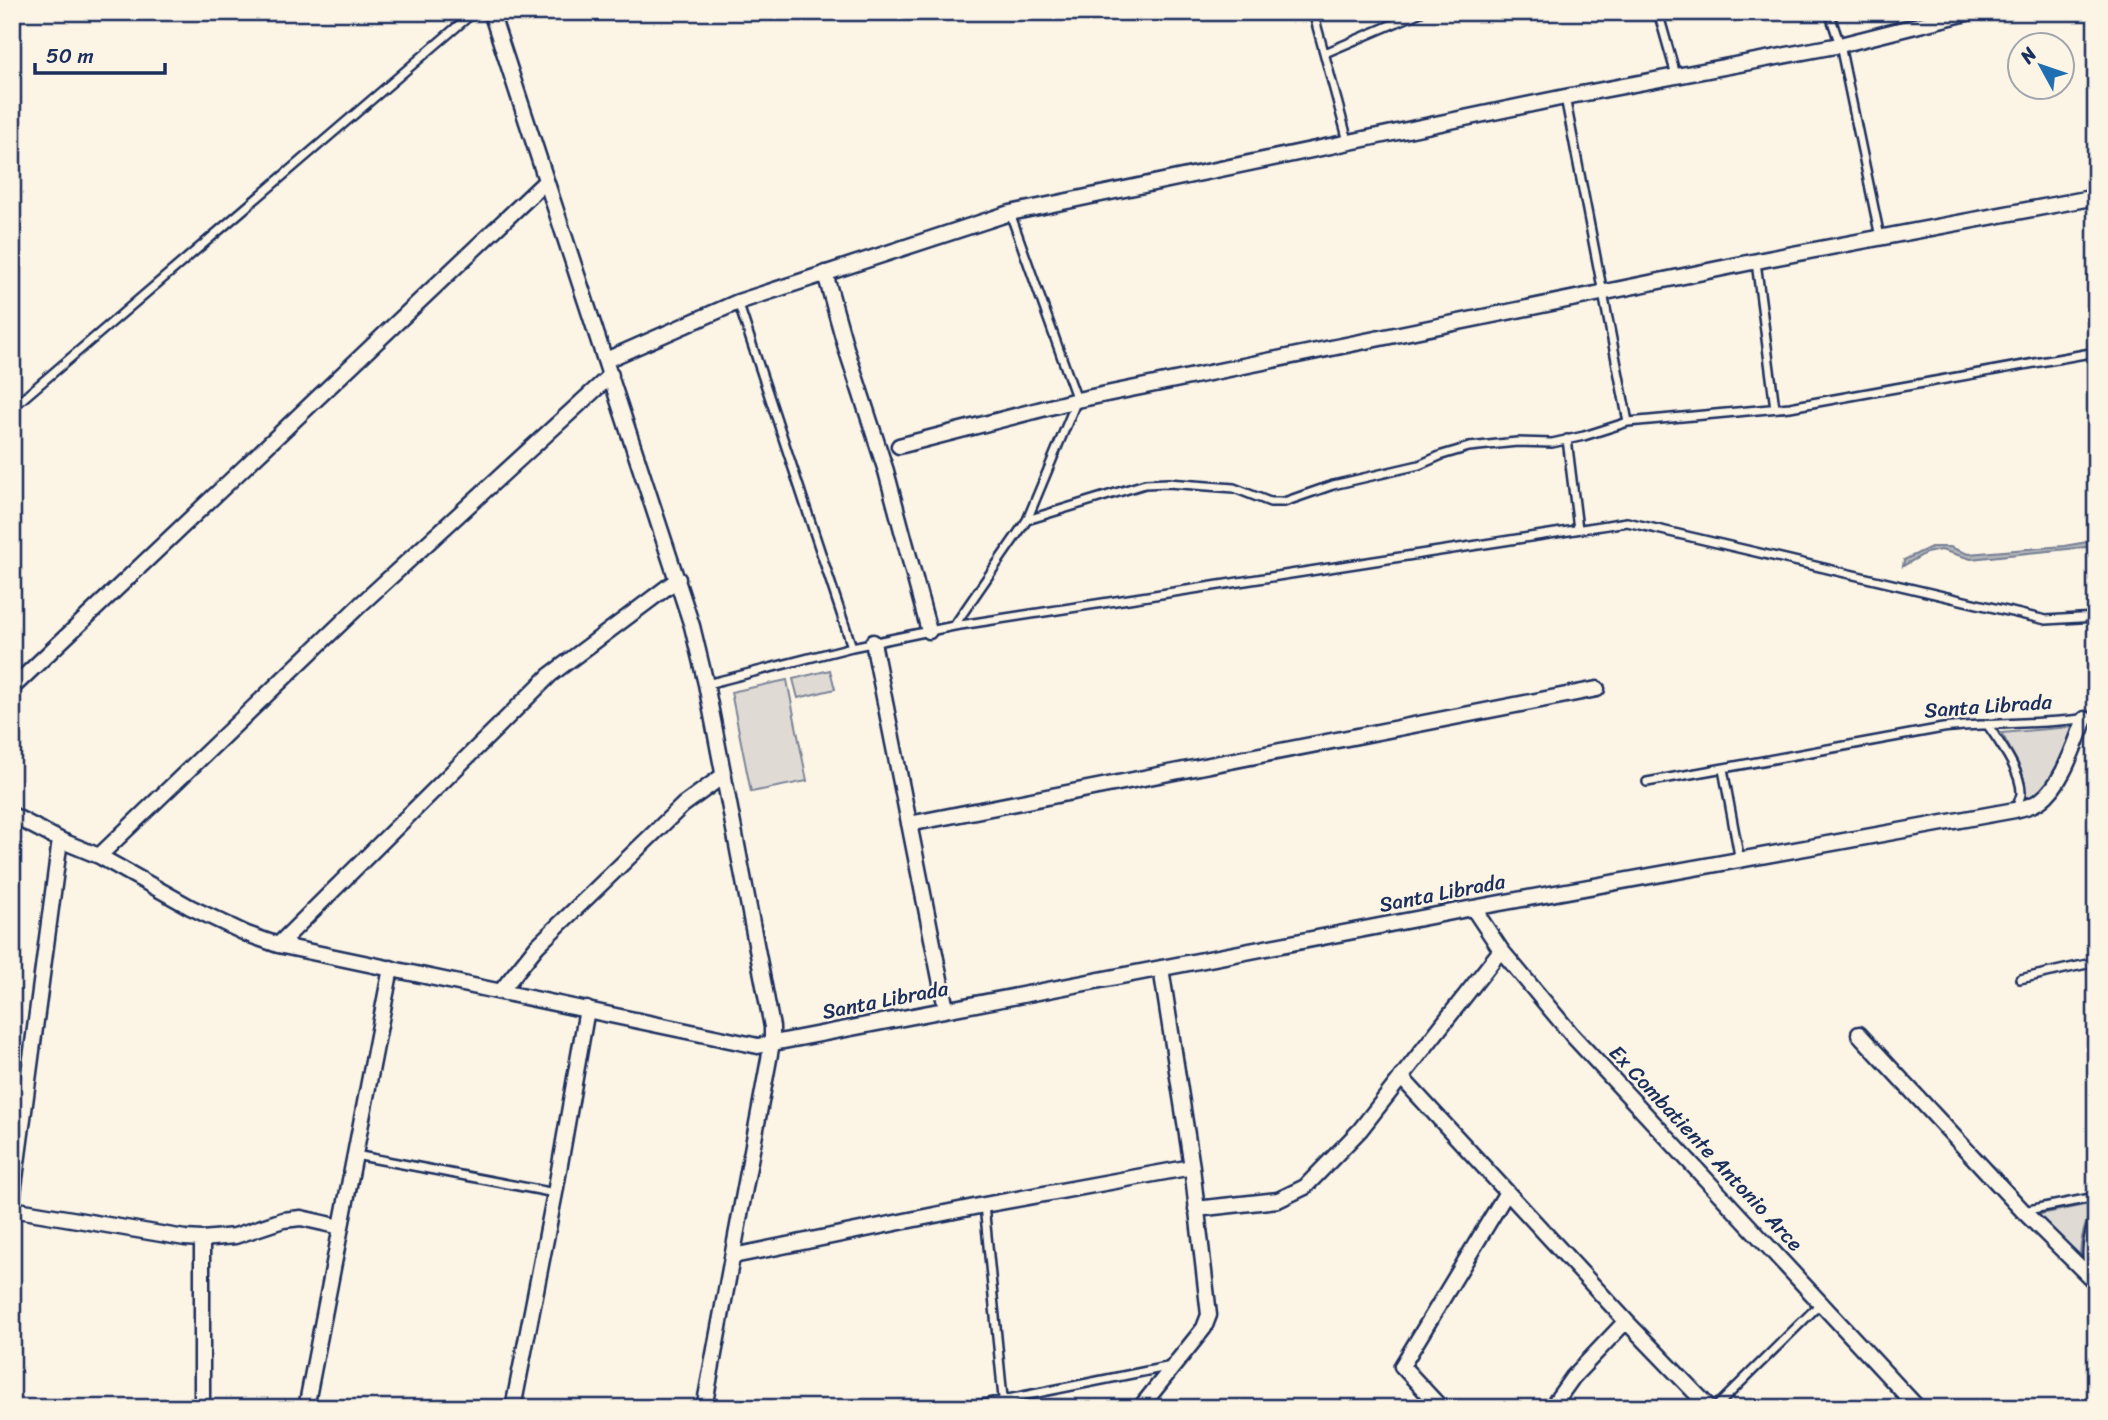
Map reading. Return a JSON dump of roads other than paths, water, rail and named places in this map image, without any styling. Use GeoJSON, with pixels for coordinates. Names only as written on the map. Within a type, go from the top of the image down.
{"type":"FeatureCollection","features":[{"type":"Feature","properties":{"kind":"street"},"geometry":{"type":"LineString","coordinates":[[491,12],[692,626],[706,684],[772,1027],[765,1044],[733,1256],[704,1408]]}},
{"type":"Feature","properties":{"kind":"street"},"geometry":{"type":"LineString","coordinates":[[606,360],[737,302],[1010,213],[1565,97],[1840,45],[1971,12]]}},
{"type":"Feature","properties":{"kind":"street"},"geometry":{"type":"LineString","coordinates":[[12,688],[546,181]]}},
{"type":"Feature","properties":{"kind":"street"},"geometry":{"type":"LineString","coordinates":[[898,446],[1077,400],[1880,237],[2096,197]]}},
{"type":"Feature","properties":{"kind":"street"},"geometry":{"type":"LineString","coordinates":[[825,273],[886,471],[929,631]]}},
{"type":"Feature","properties":{"kind":"street"},"geometry":{"type":"LineString","coordinates":[[99,856],[360,605],[611,375]]}},
{"type":"Feature","properties":{"kind":"street"},"geometry":{"type":"LineString","coordinates":[[278,945],[550,675],[678,579]]}},
{"type":"Feature","properties":{"kind":"street"},"geometry":{"type":"LineString","coordinates":[[873,642],[946,1009]]}},
{"type":"Feature","properties":{"kind":"street"},"geometry":{"type":"LineString","coordinates":[[909,824],[1597,689]]}},
{"type":"Feature","properties":{"kind":"street","name":"Santa Librada"},"geometry":{"type":"LineString","coordinates":[[765,1044],[1473,908],[2015,810],[2039,802],[2048,794],[2060,777],[2090,718]]}},
{"type":"Feature","properties":{"kind":"street"},"geometry":{"type":"LineString","coordinates":[[501,991],[537,946],[683,805],[724,775]]}},
{"type":"Feature","properties":{"kind":"street"},"geometry":{"type":"LineString","coordinates":[[12,815],[60,841],[99,856],[190,907],[247,934],[278,945],[765,1044]]}},
{"type":"Feature","properties":{"kind":"street"},"geometry":{"type":"LineString","coordinates":[[12,1201],[60,841]]}},
{"type":"Feature","properties":{"kind":"street","name":"Ex Combatiente Antonio Arce"},"geometry":{"type":"LineString","coordinates":[[1473,908],[1501,950],[1572,1035],[1919,1408]]}},
{"type":"Feature","properties":{"kind":"street"},"geometry":{"type":"LineString","coordinates":[[1196,1209],[1278,1200],[1305,1187],[1360,1130],[1501,950]]}},
{"type":"Feature","properties":{"kind":"street"},"geometry":{"type":"LineString","coordinates":[[306,1408],[391,968]]}},
{"type":"Feature","properties":{"kind":"street"},"geometry":{"type":"LineString","coordinates":[[1140,1408],[1204,1328],[1209,1315],[1192,1167],[1161,968]]}},
{"type":"Feature","properties":{"kind":"street"},"geometry":{"type":"LineString","coordinates":[[513,1408],[587,1009]]}},
{"type":"Feature","properties":{"kind":"street"},"geometry":{"type":"LineString","coordinates":[[1859,1034],[2023,1211],[2094,1281]]}},
{"type":"Feature","properties":{"kind":"street"},"geometry":{"type":"LineString","coordinates":[[1401,1077],[1626,1321],[1712,1408]]}},
{"type":"Feature","properties":{"kind":"street"},"geometry":{"type":"LineString","coordinates":[[733,1256],[984,1205],[1192,1167]]}},
{"type":"Feature","properties":{"kind":"street"},"geometry":{"type":"LineString","coordinates":[[1441,1408],[1402,1366],[1507,1192]]}},
{"type":"Feature","properties":{"kind":"street"},"geometry":{"type":"LineString","coordinates":[[12,1209],[152,1234],[202,1239],[235,1236],[283,1220],[301,1218],[341,1227]]}},
{"type":"Feature","properties":{"kind":"street"},"geometry":{"type":"LineString","coordinates":[[202,1239],[202,1408]]}},
{"type":"Feature","properties":{"kind":"street"},"geometry":{"type":"LineString","coordinates":[[1550,1408],[1573,1377],[1626,1321]]}},
{"type":"Feature","properties":{"kind":"lane"},"geometry":{"type":"LineString","coordinates":[[12,408],[474,12]]}},
{"type":"Feature","properties":{"kind":"lane"},"geometry":{"type":"LineString","coordinates":[[1313,12],[1348,141]]}},
{"type":"Feature","properties":{"kind":"lane"},"geometry":{"type":"LineString","coordinates":[[1325,53],[1421,12]]}},
{"type":"Feature","properties":{"kind":"lane"},"geometry":{"type":"LineString","coordinates":[[1658,12],[1676,76]]}},
{"type":"Feature","properties":{"kind":"lane"},"geometry":{"type":"LineString","coordinates":[[1829,12],[1840,45],[1880,237]]}},
{"type":"Feature","properties":{"kind":"lane"},"geometry":{"type":"LineString","coordinates":[[1565,97],[1628,422]]}},
{"type":"Feature","properties":{"kind":"lane"},"geometry":{"type":"LineString","coordinates":[[954,626],[1027,520],[1077,400],[1010,213]]}},
{"type":"Feature","properties":{"kind":"lane"},"geometry":{"type":"LineString","coordinates":[[1756,262],[1776,408]]}},
{"type":"Feature","properties":{"kind":"lane"},"geometry":{"type":"LineString","coordinates":[[737,302],[852,647]]}},
{"type":"Feature","properties":{"kind":"lane"},"geometry":{"type":"LineString","coordinates":[[1027,520],[1145,485],[1168,483],[1234,488],[1270,502],[1284,502],[1333,485],[1419,465],[1455,450],[1517,442],[1552,443],[1628,422],[1776,408],[2096,352]]}},
{"type":"Feature","properties":{"kind":"lane"},"geometry":{"type":"LineString","coordinates":[[1567,439],[1578,529]]}},
{"type":"Feature","properties":{"kind":"lane"},"geometry":{"type":"LineString","coordinates":[[706,684],[873,642],[954,626],[1627,522],[2046,620],[2096,617]]}},
{"type":"Feature","properties":{"kind":"lane","name":"Santa Librada"},"geometry":{"type":"LineString","coordinates":[[1647,782],[1943,728],[2090,718]]}},
{"type":"Feature","properties":{"kind":"lane"},"geometry":{"type":"LineString","coordinates":[[1987,724],[2005,751],[2018,779],[2021,794],[2015,810]]}},
{"type":"Feature","properties":{"kind":"lane"},"geometry":{"type":"LineString","coordinates":[[1723,769],[1740,861]]}},
{"type":"Feature","properties":{"kind":"lane"},"geometry":{"type":"LineString","coordinates":[[2020,979],[2096,962]]}},
{"type":"Feature","properties":{"kind":"lane"},"geometry":{"type":"LineString","coordinates":[[355,1155],[555,1192]]}},
{"type":"Feature","properties":{"kind":"lane"},"geometry":{"type":"LineString","coordinates":[[2023,1211],[2096,1197]]}},
{"type":"Feature","properties":{"kind":"lane"},"geometry":{"type":"LineString","coordinates":[[984,1205],[1004,1404]]}},
{"type":"Feature","properties":{"kind":"lane"},"geometry":{"type":"LineString","coordinates":[[2094,1281],[2087,1256],[2096,1216]]}},
{"type":"Feature","properties":{"kind":"lane"},"geometry":{"type":"LineString","coordinates":[[1712,1408],[1821,1303]]}},
{"type":"Feature","properties":{"kind":"lane"},"geometry":{"type":"LineString","coordinates":[[963,1408],[1004,1404],[1175,1366]]}}]}
